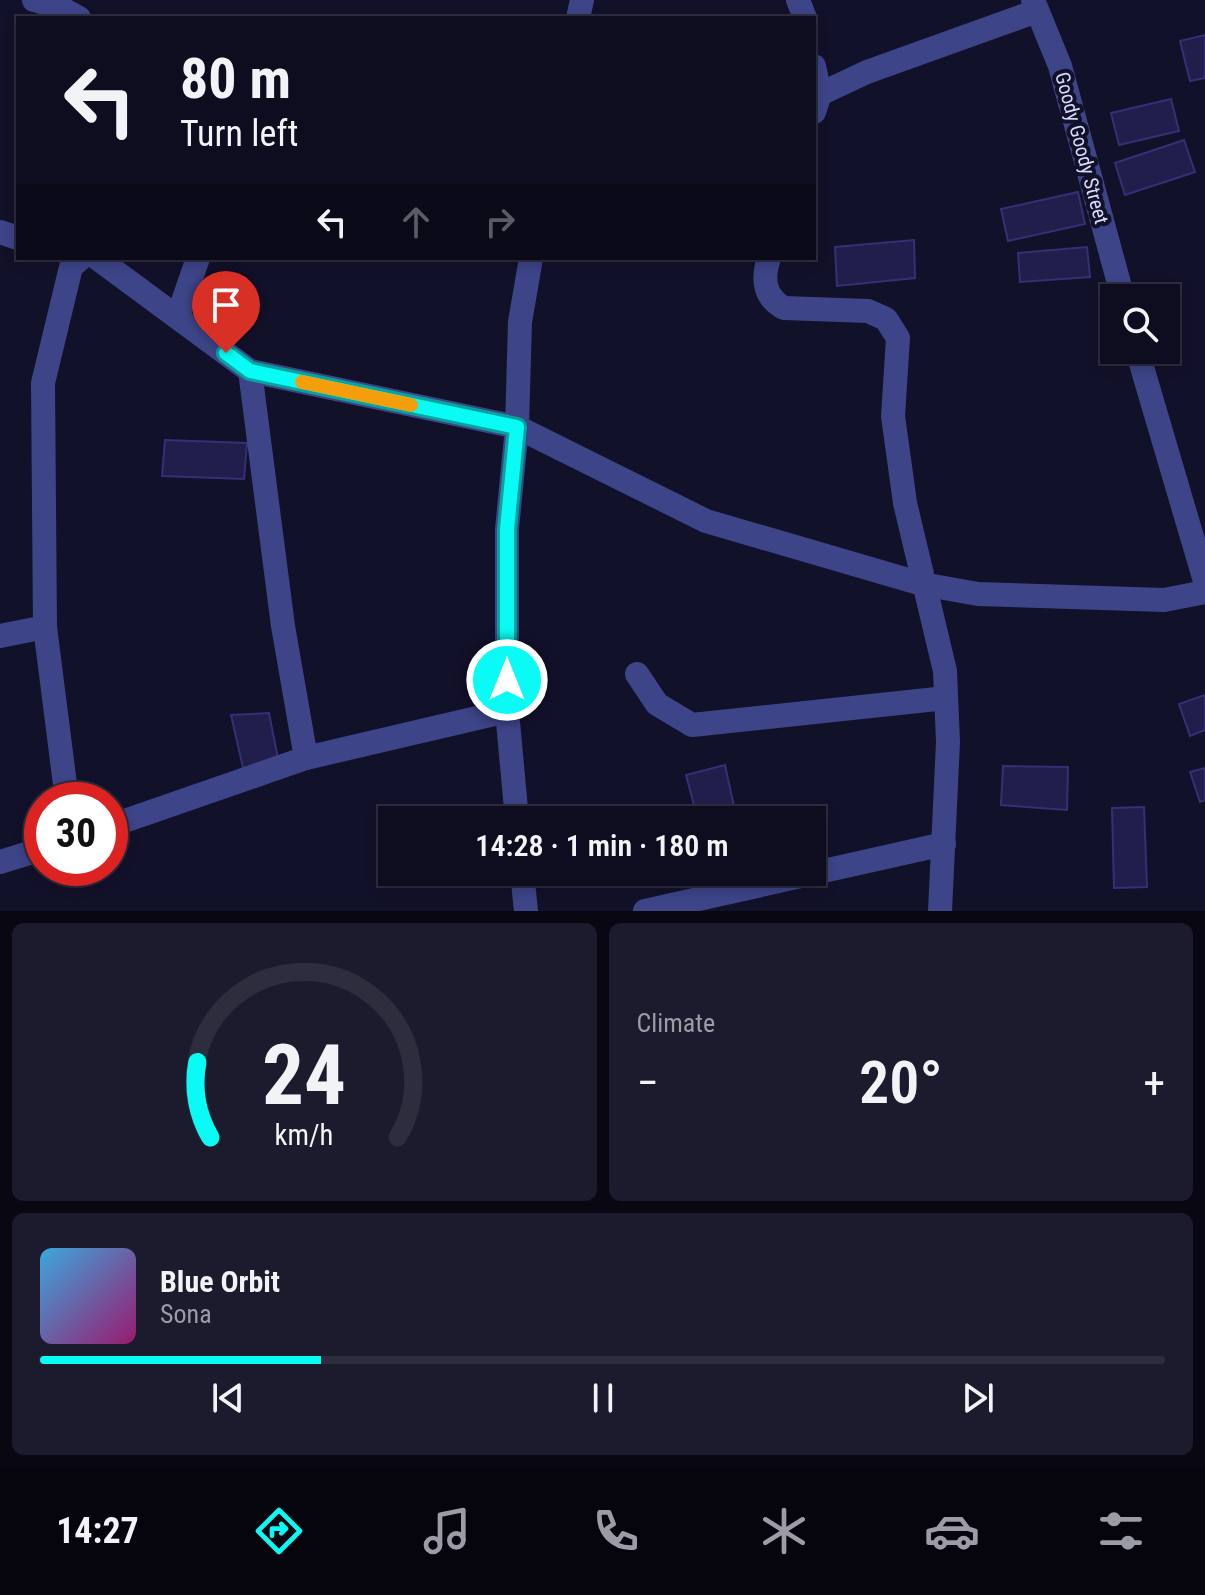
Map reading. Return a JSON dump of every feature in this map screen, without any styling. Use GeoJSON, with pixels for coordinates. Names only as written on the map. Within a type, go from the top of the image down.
{"type":"FeatureCollection","features":[{"type":"Feature","properties":{"kind":"street"},"geometry":{"type":"LineString","coordinates":[[34,0],[59,7],[75,16]]}},
{"type":"Feature","properties":{"kind":"street"},"geometry":{"type":"LineString","coordinates":[[817,103],[867,72],[1035,5]]}},
{"type":"Feature","properties":{"kind":"street","name":"Goody Goody Street"},"geometry":{"type":"LineString","coordinates":[[1035,5],[1060,66],[1119,284]]}},
{"type":"Feature","properties":{"kind":"street"},"geometry":{"type":"LineString","coordinates":[[65,782],[45,627],[43,383],[71,267],[76,260]]}},
{"type":"Feature","properties":{"kind":"street"},"geometry":{"type":"LineString","coordinates":[[98,260],[250,371],[517,427],[706,521],[922,584],[978,594],[1164,600],[1205,592]]}},
{"type":"Feature","properties":{"kind":"street"},"geometry":{"type":"LineString","coordinates":[[178,316],[197,260]]}},
{"type":"Feature","properties":{"kind":"street"},"geometry":{"type":"LineString","coordinates":[[516,806],[507,711],[507,529],[517,427],[520,322],[531,260]]}},
{"type":"Feature","properties":{"kind":"street"},"geometry":{"type":"LineString","coordinates":[[768,260],[763,275],[774,302],[784,308],[868,311],[886,319],[898,338],[893,416],[905,503],[945,671],[948,742],[940,911]]}},
{"type":"Feature","properties":{"kind":"street"},"geometry":{"type":"LineString","coordinates":[[1141,364],[1205,581]]}},
{"type":"Feature","properties":{"kind":"street"},"geometry":{"type":"LineString","coordinates":[[250,371],[283,626],[306,758]]}},
{"type":"Feature","properties":{"kind":"street"},"geometry":{"type":"LineString","coordinates":[[0,636],[45,627]]}},
{"type":"Feature","properties":{"kind":"street"},"geometry":{"type":"LineString","coordinates":[[637,674],[657,704],[692,725],[946,698]]}},
{"type":"Feature","properties":{"kind":"street"},"geometry":{"type":"LineString","coordinates":[[128,820],[306,758],[507,711]]}},
{"type":"Feature","properties":{"kind":"street"},"geometry":{"type":"LineString","coordinates":[[645,911],[944,844]]}},
{"type":"Feature","properties":{"kind":"street"},"geometry":{"type":"LineString","coordinates":[[0,862],[24,855]]}},
{"type":"Feature","properties":{"kind":"street"},"geometry":{"type":"LineString","coordinates":[[523,886],[526,911]]}},
{"type":"Feature","properties":{"kind":"building"},"geometry":{"type":"Polygon","coordinates":[[[1205,35],[1205,78],[1190,81],[1180,41],[1205,35]]]}},
{"type":"Feature","properties":{"kind":"building"},"geometry":{"type":"Polygon","coordinates":[[[1171,99],[1179,131],[1119,145],[1111,113],[1171,99]]]}},
{"type":"Feature","properties":{"kind":"building"},"geometry":{"type":"Polygon","coordinates":[[[1184,140],[1195,172],[1125,195],[1115,163],[1184,140]]]}},
{"type":"Feature","properties":{"kind":"building"},"geometry":{"type":"Polygon","coordinates":[[[1078,192],[1085,224],[1008,241],[1001,209],[1078,192]]]}},
{"type":"Feature","properties":{"kind":"building"},"geometry":{"type":"Polygon","coordinates":[[[914,240],[915,278],[837,286],[835,247],[914,240]]]}},
{"type":"Feature","properties":{"kind":"building"},"geometry":{"type":"Polygon","coordinates":[[[1087,247],[1090,277],[1020,282],[1018,253],[1087,247]]]}},
{"type":"Feature","properties":{"kind":"building"},"geometry":{"type":"Polygon","coordinates":[[[165,440],[247,443],[244,479],[162,476],[165,440]]]}},
{"type":"Feature","properties":{"kind":"building"},"geometry":{"type":"Polygon","coordinates":[[[1205,695],[1205,730],[1190,736],[1179,704],[1205,695]]]}},
{"type":"Feature","properties":{"kind":"building"},"geometry":{"type":"Polygon","coordinates":[[[269,713],[279,764],[244,772],[231,715],[269,713]]]}},
{"type":"Feature","properties":{"kind":"building"},"geometry":{"type":"Polygon","coordinates":[[[725,765],[734,806],[694,806],[686,775],[725,765]]]}},
{"type":"Feature","properties":{"kind":"building"},"geometry":{"type":"Polygon","coordinates":[[[1003,766],[1068,767],[1067,810],[1001,805],[1003,766]]]}},
{"type":"Feature","properties":{"kind":"building"},"geometry":{"type":"Polygon","coordinates":[[[1205,768],[1205,800],[1200,802],[1190,772],[1205,768]]]}},
{"type":"Feature","properties":{"kind":"building"},"geometry":{"type":"Polygon","coordinates":[[[1144,807],[1147,887],[1114,888],[1112,808],[1144,807]]]}},
{"type":"Feature","properties":{"kind":"slow traffic"},"geometry":{"type":"LineString","coordinates":[[302,382],[411,405]]}},
{"type":"Feature","properties":{"kind":"route"},"geometry":{"type":"LineString","coordinates":[[226,353],[250,371],[517,427],[507,529],[507,680]]}}]}
